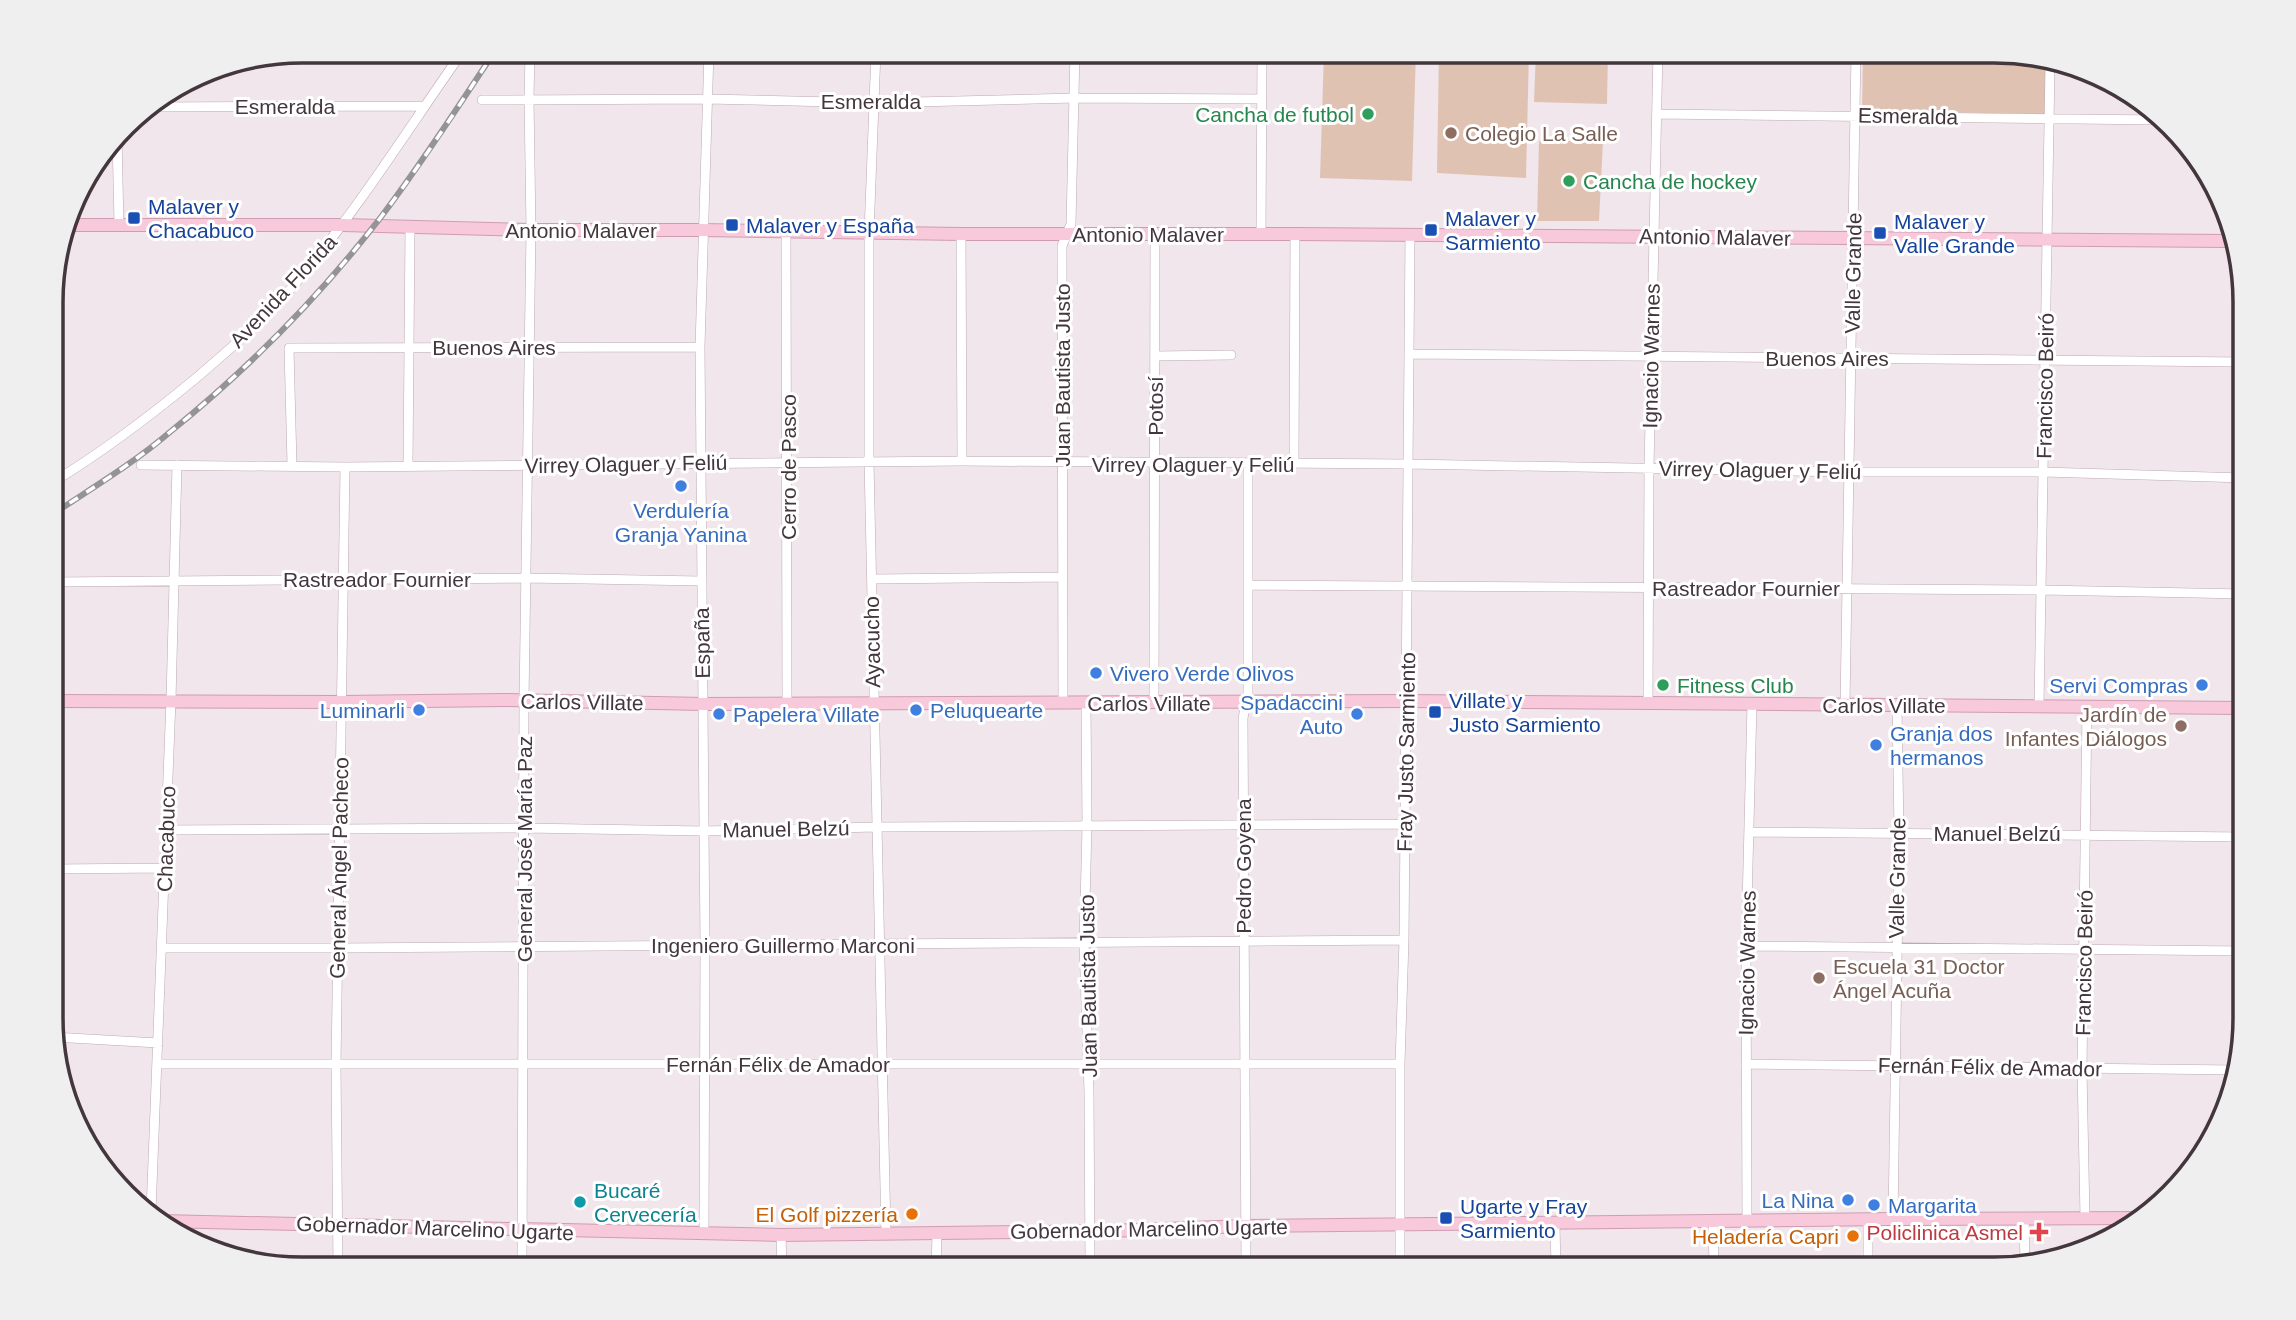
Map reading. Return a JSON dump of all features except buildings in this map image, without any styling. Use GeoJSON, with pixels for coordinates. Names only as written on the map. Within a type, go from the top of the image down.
{"type":"FeatureCollection","features":[{"type":"Feature","properties":{"kind":"street","name":"Avenida Florida"},"geometry":{"type":"LineString","coordinates":[[63,476],[161,406],[233,347],[294,286],[342,225],[454,63]]}},
{"type":"Feature","properties":{"kind":"street","name":"General José María Paz"},"geometry":{"type":"LineString","coordinates":[[522,1257],[524,701],[531,230],[530,63]]}},
{"type":"Feature","properties":{"kind":"street","name":"España"},"geometry":{"type":"LineString","coordinates":[[704,1234],[704,704],[700,347],[708,63]]}},
{"type":"Feature","properties":{"kind":"street","name":"Ayacucho"},"geometry":{"type":"LineString","coordinates":[[876,63],[869,233],[869,462],[886,1233]]}},
{"type":"Feature","properties":{"kind":"street","name":"Juan Bautista Justo"},"geometry":{"type":"LineString","coordinates":[[1063,702],[1062,246],[1071,224],[1075,63]]}},
{"type":"Feature","properties":{"kind":"street"},"geometry":{"type":"LineString","coordinates":[[1261,234],[1262,63]]}},
{"type":"Feature","properties":{"kind":"street","name":"Ignacio Warnes"},"geometry":{"type":"LineString","coordinates":[[1648,703],[1649,468],[1658,63]]}},
{"type":"Feature","properties":{"kind":"street","name":"Valle Grande"},"geometry":{"type":"LineString","coordinates":[[1845,705],[1856,63]]}},
{"type":"Feature","properties":{"kind":"street","name":"Francisco Beiró"},"geometry":{"type":"LineString","coordinates":[[2039,706],[2050,70]]}},
{"type":"Feature","properties":{"kind":"street","name":"Esmeralda"},"geometry":{"type":"LineString","coordinates":[[482,100],[707,99],[875,103],[1074,98],[1261,99]]}},
{"type":"Feature","properties":{"kind":"street","name":"Esmeralda"},"geometry":{"type":"LineString","coordinates":[[164,107],[423,106]]}},
{"type":"Feature","properties":{"kind":"street","name":"Esmeralda"},"geometry":{"type":"LineString","coordinates":[[1657,114],[2149,120]]}},
{"type":"Feature","properties":{"kind":"street"},"geometry":{"type":"LineString","coordinates":[[117,150],[119,224]]}},
{"type":"Feature","properties":{"kind":"street","name":"Antonio Malaver"},"geometry":{"type":"LineString","coordinates":[[76,225],[342,225],[531,230],[1066,235],[1295,234],[2224,241]]}},
{"type":"Feature","properties":{"kind":"street"},"geometry":{"type":"LineString","coordinates":[[408,466],[410,228]]}},
{"type":"Feature","properties":{"kind":"street","name":"Cerro de Pasco"},"geometry":{"type":"LineString","coordinates":[[786,231],[788,702]]}},
{"type":"Feature","properties":{"kind":"street"},"geometry":{"type":"LineString","coordinates":[[961,234],[962,461]]}},
{"type":"Feature","properties":{"kind":"street","name":"Potosí"},"geometry":{"type":"LineString","coordinates":[[1154,703],[1155,234]]}},
{"type":"Feature","properties":{"kind":"street"},"geometry":{"type":"LineString","coordinates":[[1294,464],[1295,234]]}},
{"type":"Feature","properties":{"kind":"street","name":"Fray Justo Sarmiento"},"geometry":{"type":"LineString","coordinates":[[1400,1256],[1400,1064],[1404,940],[1410,235]]}},
{"type":"Feature","properties":{"kind":"street","name":"Buenos Aires"},"geometry":{"type":"LineString","coordinates":[[292,466],[289,348],[700,347]]}},
{"type":"Feature","properties":{"kind":"street","name":"Buenos Aires"},"geometry":{"type":"LineString","coordinates":[[1410,354],[2232,362]]}},
{"type":"Feature","properties":{"kind":"street"},"geometry":{"type":"LineString","coordinates":[[1155,356],[1231,355]]}},
{"type":"Feature","properties":{"kind":"street","name":"Virrey Olaguer y Feliú"},"geometry":{"type":"LineString","coordinates":[[141,466],[1156,462],[1849,472],[2043,472],[2232,478]]}},
{"type":"Feature","properties":{"kind":"street","name":"Pedro Goyena"},"geometry":{"type":"LineString","coordinates":[[1246,1256],[1243,718],[1248,694],[1248,464]]}},
{"type":"Feature","properties":{"kind":"street","name":"Chacabuco"},"geometry":{"type":"LineString","coordinates":[[151,1204],[171,700],[177,465]]}},
{"type":"Feature","properties":{"kind":"street","name":"General Ángel Pacheco"},"geometry":{"type":"LineString","coordinates":[[338,1257],[336,1065],[345,467]]}},
{"type":"Feature","properties":{"kind":"street","name":"Rastreador Fournier"},"geometry":{"type":"LineString","coordinates":[[63,582],[526,578],[701,581]]}},
{"type":"Feature","properties":{"kind":"street"},"geometry":{"type":"LineString","coordinates":[[872,579],[1062,578]]}},
{"type":"Feature","properties":{"kind":"street","name":"Rastreador Fournier"},"geometry":{"type":"LineString","coordinates":[[1248,585],[2232,594]]}},
{"type":"Feature","properties":{"kind":"street","name":"Carlos Villate"},"geometry":{"type":"LineString","coordinates":[[63,701],[524,701],[704,704],[1406,701],[2232,708]]}},
{"type":"Feature","properties":{"kind":"street","name":"Juan Bautista Justo"},"geometry":{"type":"LineString","coordinates":[[1086,703],[1084,943],[1090,1257]]}},
{"type":"Feature","properties":{"kind":"street","name":"Ignacio Warnes"},"geometry":{"type":"LineString","coordinates":[[1747,1221],[1746,946],[1752,704]]}},
{"type":"Feature","properties":{"kind":"street","name":"Valle Grande"},"geometry":{"type":"LineString","coordinates":[[1892,1219],[1899,833],[1897,705]]}},
{"type":"Feature","properties":{"kind":"street","name":"Francisco Beiró"},"geometry":{"type":"LineString","coordinates":[[2085,1218],[2082,1069],[2087,707]]}},
{"type":"Feature","properties":{"kind":"street","name":"Manuel Belzú"},"geometry":{"type":"LineString","coordinates":[[166,830],[525,828],[704,831],[877,827],[1405,824]]}},
{"type":"Feature","properties":{"kind":"street","name":"Manuel Belzú"},"geometry":{"type":"LineString","coordinates":[[1749,831],[2232,837]]}},
{"type":"Feature","properties":{"kind":"street"},"geometry":{"type":"LineString","coordinates":[[63,869],[164,868]]}},
{"type":"Feature","properties":{"kind":"street","name":"Ingeniero Guillermo Marconi"},"geometry":{"type":"LineString","coordinates":[[161,947],[1404,940]]}},
{"type":"Feature","properties":{"kind":"street"},"geometry":{"type":"LineString","coordinates":[[1746,946],[2232,951]]}},
{"type":"Feature","properties":{"kind":"street"},"geometry":{"type":"LineString","coordinates":[[64,1038],[158,1043]]}},
{"type":"Feature","properties":{"kind":"street","name":"Fernán Félix de Amador"},"geometry":{"type":"LineString","coordinates":[[157,1064],[1400,1064]]}},
{"type":"Feature","properties":{"kind":"street","name":"Fernán Félix de Amador"},"geometry":{"type":"LineString","coordinates":[[1746,1065],[2227,1070]]}},
{"type":"Feature","properties":{"kind":"street"},"geometry":{"type":"LineString","coordinates":[[2024,1218],[2025,1254]]}},
{"type":"Feature","properties":{"kind":"street","name":"Gobernador Marcelino Ugarte"},"geometry":{"type":"LineString","coordinates":[[177,1221],[781,1235],[1091,1232],[1247,1226],[2125,1218]]}},
{"type":"Feature","properties":{"kind":"street"},"geometry":{"type":"LineString","coordinates":[[1868,1219],[1868,1256]]}},
{"type":"Feature","properties":{"kind":"street"},"geometry":{"type":"LineString","coordinates":[[1713,1221],[1714,1256]]}},
{"type":"Feature","properties":{"kind":"street"},"geometry":{"type":"LineString","coordinates":[[1555,1224],[1556,1256]]}},
{"type":"Feature","properties":{"kind":"street"},"geometry":{"type":"LineString","coordinates":[[936,1257],[937,1233]]}},
{"type":"Feature","properties":{"kind":"street"},"geometry":{"type":"LineString","coordinates":[[781,1235],[782,1257]]}},
{"type":"Feature","properties":{"kind":"shaded area","name":"Cancha de futbol"},"geometry":{"type":"Polygon","coordinates":[[[1324,63],[1416,63],[1412,181],[1320,178],[1324,63]]]}},
{"type":"Feature","properties":{"kind":"shaded area"},"geometry":{"type":"Polygon","coordinates":[[[1439,63],[1529,63],[1526,178],[1437,173],[1439,63]]]}},
{"type":"Feature","properties":{"kind":"shaded area"},"geometry":{"type":"Polygon","coordinates":[[[1536,63],[1608,63],[1607,104],[1534,102],[1536,63]]]}},
{"type":"Feature","properties":{"kind":"shaded area"},"geometry":{"type":"Polygon","coordinates":[[[1863,63],[1994,63],[2046,69],[2045,114],[1862,111],[1863,63]]]}},
{"type":"Feature","properties":{"kind":"shaded area","name":"Cancha de hockey"},"geometry":{"type":"Polygon","coordinates":[[[1539,141],[1603,141],[1599,221],[1537,221],[1539,141]]]}},
{"type":"Feature","properties":{"kind":"railway"},"geometry":{"type":"LineString","coordinates":[[63,508],[113,475],[199,408],[255,357],[308,303],[381,217],[487,63]]}},
{"type":"Feature","properties":{"kind":"place","name":"Cancha de futbol"},"geometry":{"type":"Point","coordinates":[1368,114]}},
{"type":"Feature","properties":{"kind":"place","name":"Colegio La Salle"},"geometry":{"type":"Point","coordinates":[1451,133]}},
{"type":"Feature","properties":{"kind":"place","name":"Cancha de hockey"},"geometry":{"type":"Point","coordinates":[1569,181]}},
{"type":"Feature","properties":{"kind":"place","name":"Malaver y Chacabuco"},"geometry":{"type":"Point","coordinates":[134,218]}},
{"type":"Feature","properties":{"kind":"place","name":"Malaver y España"},"geometry":{"type":"Point","coordinates":[732,225]}},
{"type":"Feature","properties":{"kind":"place","name":"Malaver y Sarmiento"},"geometry":{"type":"Point","coordinates":[1431,230]}},
{"type":"Feature","properties":{"kind":"place","name":"Malaver y Valle Grande"},"geometry":{"type":"Point","coordinates":[1880,233]}},
{"type":"Feature","properties":{"kind":"place","name":"Verdulería Granja Yanina"},"geometry":{"type":"Point","coordinates":[681,486]}},
{"type":"Feature","properties":{"kind":"place","name":"Vivero Verde Olivos"},"geometry":{"type":"Point","coordinates":[1096,673]}},
{"type":"Feature","properties":{"kind":"place","name":"Fitness Club"},"geometry":{"type":"Point","coordinates":[1663,685]}},
{"type":"Feature","properties":{"kind":"place","name":"Servi Compras"},"geometry":{"type":"Point","coordinates":[2202,685]}},
{"type":"Feature","properties":{"kind":"place","name":"Luminarli"},"geometry":{"type":"Point","coordinates":[419,710]}},
{"type":"Feature","properties":{"kind":"place","name":"Peluquearte"},"geometry":{"type":"Point","coordinates":[916,710]}},
{"type":"Feature","properties":{"kind":"place","name":"Villate y Justo Sarmiento"},"geometry":{"type":"Point","coordinates":[1435,712]}},
{"type":"Feature","properties":{"kind":"place","name":"Papelera Villate"},"geometry":{"type":"Point","coordinates":[719,714]}},
{"type":"Feature","properties":{"kind":"place","name":"Spadaccini Auto"},"geometry":{"type":"Point","coordinates":[1357,714]}},
{"type":"Feature","properties":{"kind":"place","name":"Jardín de Infantes Diálogos"},"geometry":{"type":"Point","coordinates":[2181,726]}},
{"type":"Feature","properties":{"kind":"place","name":"Granja dos hermanos"},"geometry":{"type":"Point","coordinates":[1876,745]}},
{"type":"Feature","properties":{"kind":"place","name":"Escuela 31 Doctor Ángel Acuña"},"geometry":{"type":"Point","coordinates":[1819,978]}},
{"type":"Feature","properties":{"kind":"place","name":"La Nina"},"geometry":{"type":"Point","coordinates":[1848,1200]}},
{"type":"Feature","properties":{"kind":"place","name":"Bucaré Cervecería"},"geometry":{"type":"Point","coordinates":[580,1202]}},
{"type":"Feature","properties":{"kind":"place","name":"Margarita"},"geometry":{"type":"Point","coordinates":[1874,1205]}},
{"type":"Feature","properties":{"kind":"place","name":"El Golf pizzería"},"geometry":{"type":"Point","coordinates":[912,1214]}},
{"type":"Feature","properties":{"kind":"place","name":"Ugarte y Fray Sarmiento"},"geometry":{"type":"Point","coordinates":[1446,1218]}},
{"type":"Feature","properties":{"kind":"place","name":"Policlinica Asmel"},"geometry":{"type":"Point","coordinates":[2039,1232]}},
{"type":"Feature","properties":{"kind":"place","name":"Heladería Capri"},"geometry":{"type":"Point","coordinates":[1853,1236]}}]}
